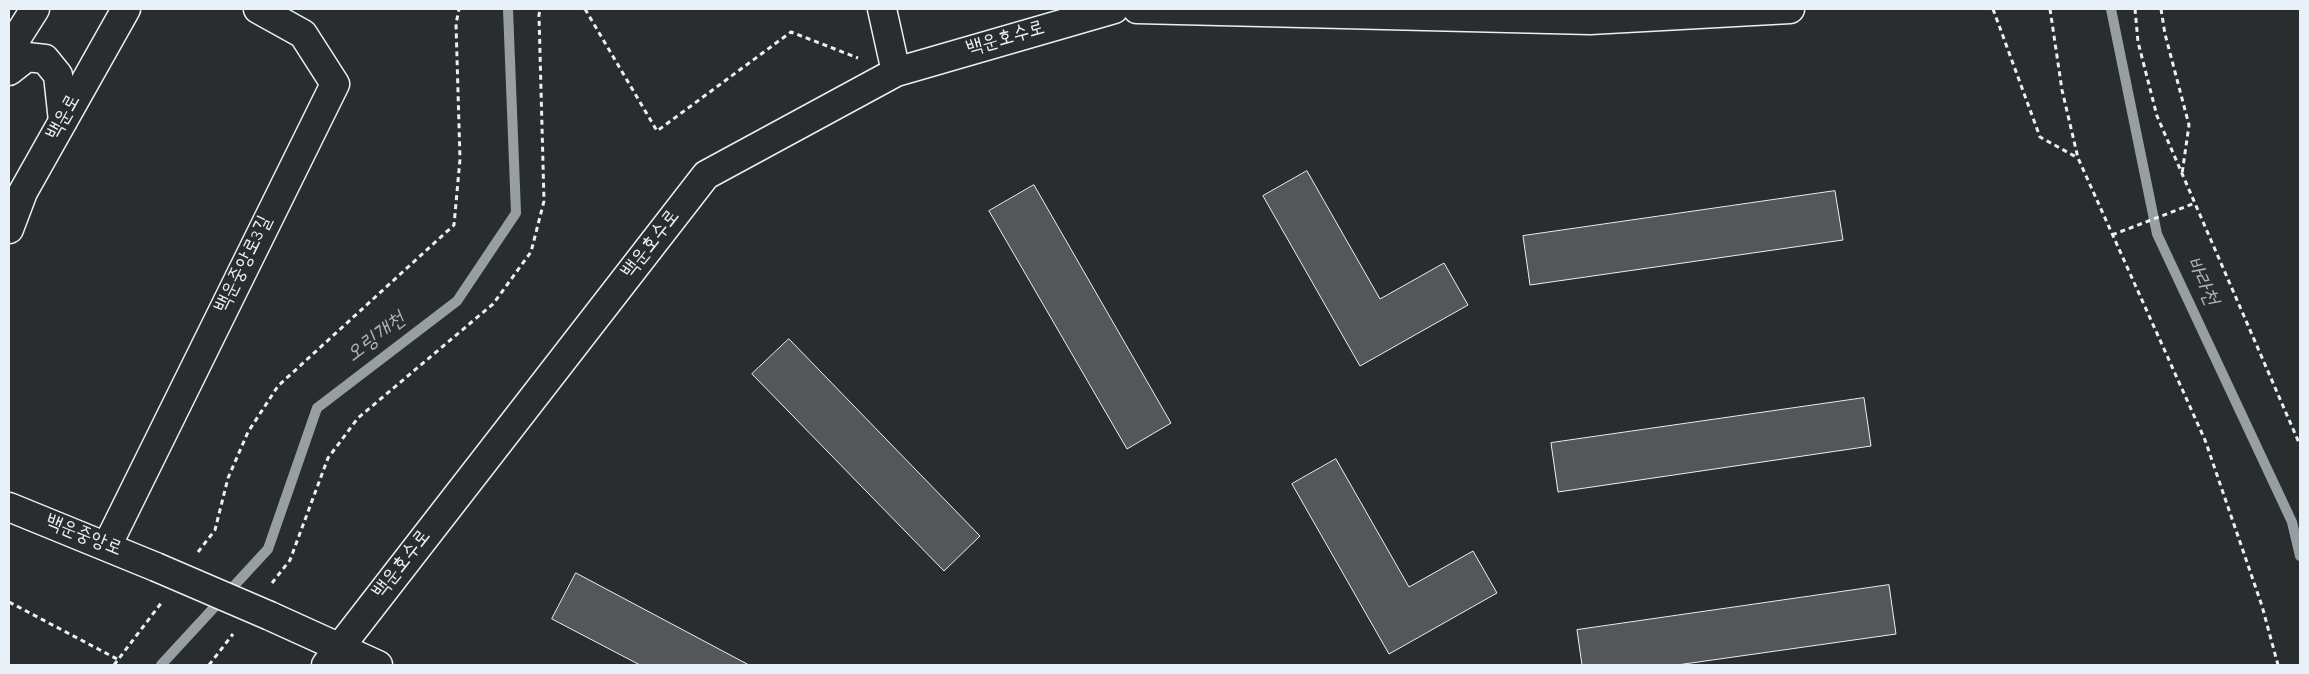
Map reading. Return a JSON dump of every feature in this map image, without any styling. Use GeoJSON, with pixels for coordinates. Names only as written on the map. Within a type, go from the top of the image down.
{"type":"FeatureCollection","features":[{"type":"Feature","properties":{"kind":"street"},"geometry":{"type":"LineString","coordinates":[[9,50],[36,9]]}},
{"type":"Feature","properties":{"kind":"street","name":"백운로"},"geometry":{"type":"LineString","coordinates":[[9,229],[23,192],[126,9]]}},
{"type":"Feature","properties":{"kind":"street","name":"백운중앙로3길"},"geometry":{"type":"LineString","coordinates":[[107,546],[335,84],[303,34],[258,9]]}},
{"type":"Feature","properties":{"kind":"street"},"geometry":{"type":"LineString","coordinates":[[882,9],[896,72]]}},
{"type":"Feature","properties":{"kind":"street","name":"백운호수로"},"geometry":{"type":"LineString","coordinates":[[333,656],[706,175],[896,72],[1114,9]]}},
{"type":"Feature","properties":{"kind":"street"},"geometry":{"type":"LineString","coordinates":[[1137,9],[1590,20],[1790,9]]}},
{"type":"Feature","properties":{"kind":"street"},"geometry":{"type":"LineString","coordinates":[[9,70],[27,57],[45,59],[58,75],[63,121]]}},
{"type":"Feature","properties":{"kind":"street","name":"백운중앙로"},"geometry":{"type":"LineString","coordinates":[[9,507],[156,567],[268,603]]}},
{"type":"Feature","properties":{"kind":"street"},"geometry":{"type":"LineString","coordinates":[[268,603],[333,656],[378,665]]}},
{"type":"Feature","properties":{"kind":"path"},"geometry":{"type":"LineString","coordinates":[[198,553],[215,530],[228,478],[248,432],[278,386],[454,225],[460,159],[456,24],[459,9]]}},
{"type":"Feature","properties":{"kind":"path"},"geometry":{"type":"LineString","coordinates":[[268,603],[290,560],[328,458],[358,418],[493,304],[531,252],[544,201],[540,9]]}},
{"type":"Feature","properties":{"kind":"path"},"geometry":{"type":"LineString","coordinates":[[585,9],[657,131],[791,32],[896,72]]}},
{"type":"Feature","properties":{"kind":"path"},"geometry":{"type":"LineString","coordinates":[[1993,9],[2040,137],[2078,158]]}},
{"type":"Feature","properties":{"kind":"path"},"geometry":{"type":"LineString","coordinates":[[2050,9],[2062,90],[2078,158],[2205,440],[2262,606],[2278,665]]}},
{"type":"Feature","properties":{"kind":"path"},"geometry":{"type":"LineString","coordinates":[[2135,9],[2138,42],[2158,116],[2300,445]]}},
{"type":"Feature","properties":{"kind":"path"},"geometry":{"type":"LineString","coordinates":[[2161,9],[2189,125],[2182,174]]}},
{"type":"Feature","properties":{"kind":"path"},"geometry":{"type":"LineString","coordinates":[[2112,234],[2195,203]]}},
{"type":"Feature","properties":{"kind":"path"},"geometry":{"type":"LineString","coordinates":[[114,665],[164,599]]}},
{"type":"Feature","properties":{"kind":"path"},"geometry":{"type":"LineString","coordinates":[[9,602],[119,660]]}},
{"type":"Feature","properties":{"kind":"path"},"geometry":{"type":"LineString","coordinates":[[210,665],[238,628]]}},
{"type":"Feature","properties":{"kind":"building"},"geometry":{"type":"Polygon","coordinates":[[[1307,171],[1380,299],[1444,263],[1468,305],[1360,366],[1263,196],[1307,171]]]}},
{"type":"Feature","properties":{"kind":"building"},"geometry":{"type":"Polygon","coordinates":[[[1034,185],[1171,423],[1127,449],[989,211],[1034,185]]]}},
{"type":"Feature","properties":{"kind":"building"},"geometry":{"type":"Polygon","coordinates":[[[1835,191],[1843,240],[1530,285],[1523,236],[1835,191]]]}},
{"type":"Feature","properties":{"kind":"building"},"geometry":{"type":"Polygon","coordinates":[[[789,339],[980,536],[944,571],[752,374],[789,339]]]}},
{"type":"Feature","properties":{"kind":"building"},"geometry":{"type":"Polygon","coordinates":[[[1864,398],[1871,446],[1558,492],[1551,443],[1864,398]]]}},
{"type":"Feature","properties":{"kind":"building"},"geometry":{"type":"Polygon","coordinates":[[[1336,459],[1409,587],[1473,551],[1497,593],[1389,654],[1292,484],[1336,459]]]}},
{"type":"Feature","properties":{"kind":"building"},"geometry":{"type":"Polygon","coordinates":[[[576,573],[749,665],[640,665],[552,619],[576,573]]]}},
{"type":"Feature","properties":{"kind":"building"},"geometry":{"type":"Polygon","coordinates":[[[1889,585],[1896,634],[1677,665],[1582,665],[1577,630],[1889,585]]]}},
{"type":"Feature","properties":{"kind":"waterway","name":"오링개천"},"geometry":{"type":"LineString","coordinates":[[161,665],[268,549],[317,408],[457,301],[516,213],[508,9]]}},
{"type":"Feature","properties":{"kind":"waterway","name":"바라천"},"geometry":{"type":"LineString","coordinates":[[2111,9],[2157,234],[2292,522],[2300,556]]}}]}
